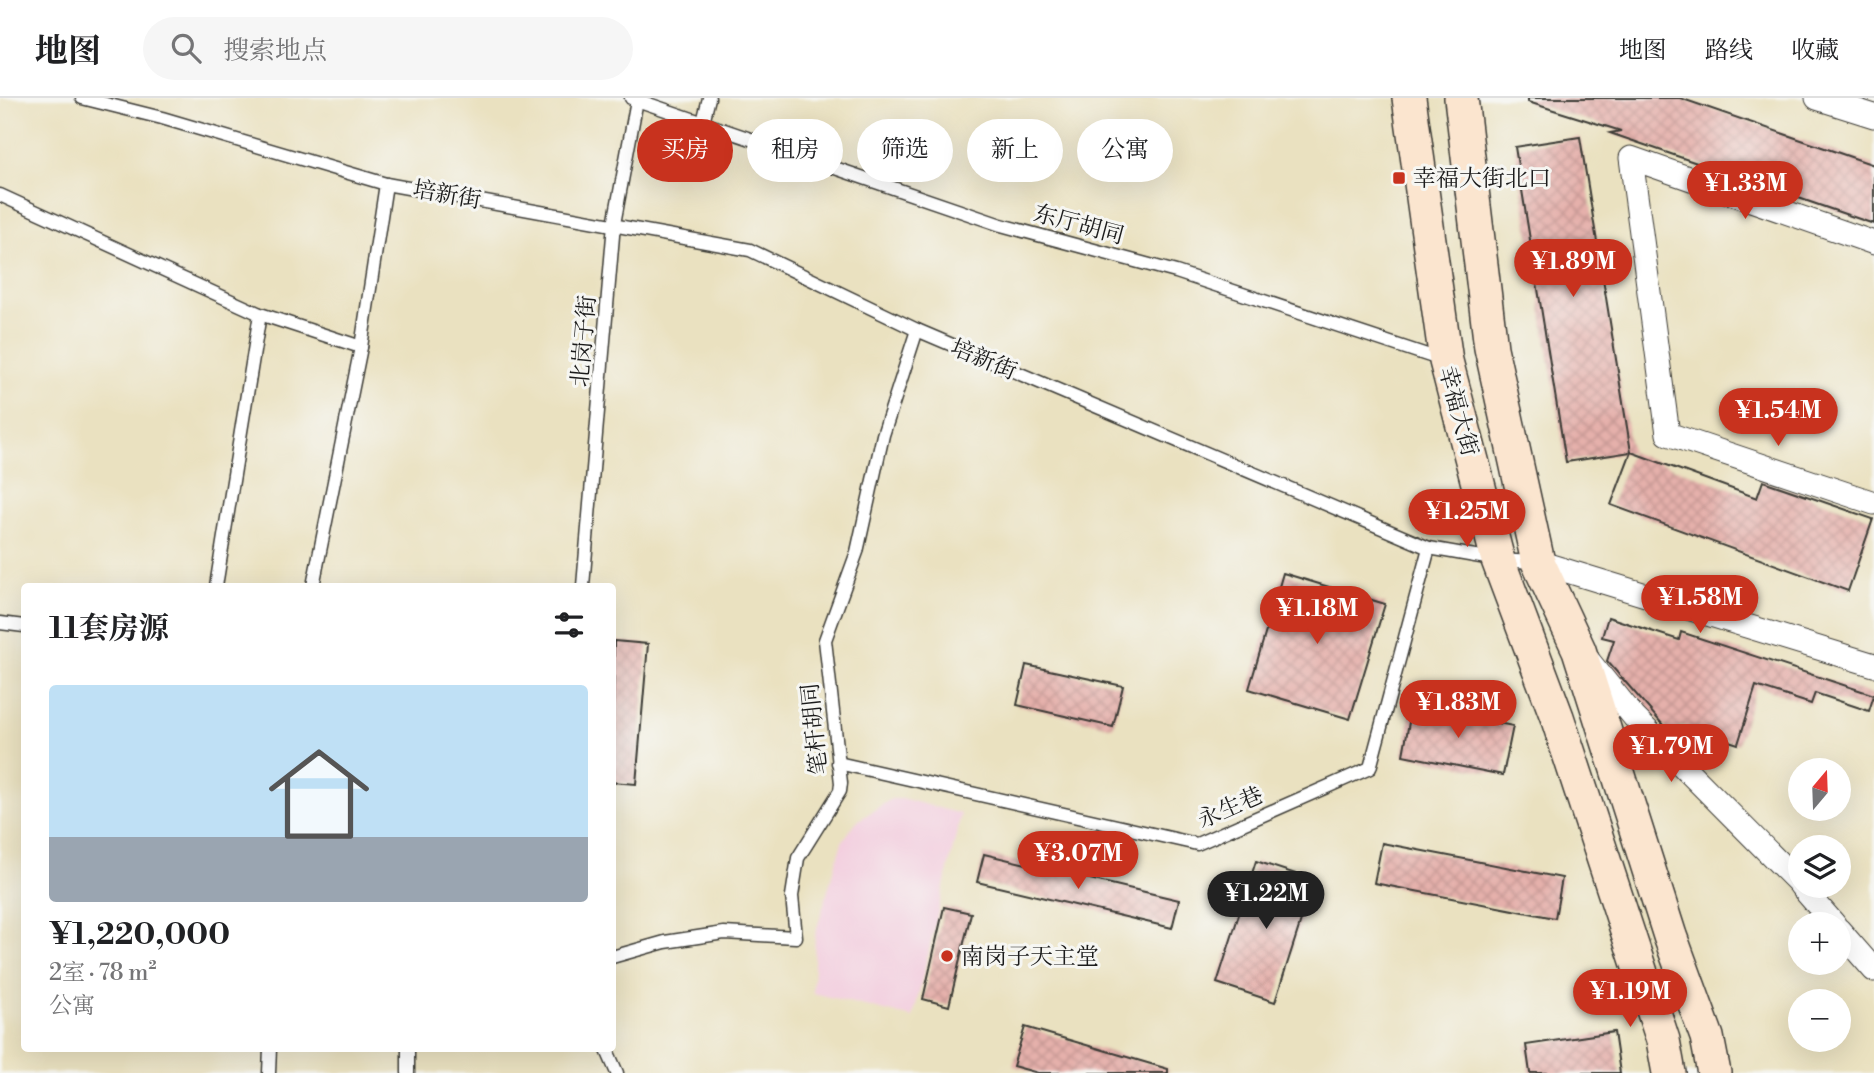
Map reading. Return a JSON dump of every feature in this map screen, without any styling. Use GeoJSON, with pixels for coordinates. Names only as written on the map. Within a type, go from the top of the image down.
{"type":"FeatureCollection","features":[{"type":"Feature","properties":{"kind":"main road","name":"幸福大街"},"geometry":{"type":"LineString","coordinates":[[1409,98],[1446,361],[1498,560],[1557,717],[1663,1040],[1670,1073]]}},
{"type":"Feature","properties":{"kind":"main road","name":"幸福大街"},"geometry":{"type":"LineString","coordinates":[[1461,98],[1491,348],[1538,562],[1579,650],[1670,936],[1706,1037],[1714,1073]]}},
{"type":"Feature","properties":{"kind":"street"},"geometry":{"type":"LineString","coordinates":[[1817,98],[1874,116]]}},
{"type":"Feature","properties":{"kind":"street"},"geometry":{"type":"LineString","coordinates":[[1874,243],[1631,158],[1668,434],[1874,503]]}},
{"type":"Feature","properties":{"kind":"street","name":"培新街"},"geometry":{"type":"LineString","coordinates":[[1538,562],[1874,666]]}},
{"type":"Feature","properties":{"kind":"street"},"geometry":{"type":"LineString","coordinates":[[1579,650],[1634,717],[1788,872]]}},
{"type":"Feature","properties":{"kind":"street"},"geometry":{"type":"LineString","coordinates":[[1812,898],[1824,912]]}},
{"type":"Feature","properties":{"kind":"street"},"geometry":{"type":"LineString","coordinates":[[1851,944],[1874,970]]}},
{"type":"Feature","properties":{"kind":"lane","name":"培新街"},"geometry":{"type":"LineString","coordinates":[[82,98],[162,118],[386,184],[614,223],[750,250],[917,330],[1429,548],[1498,560],[1538,562]]}},
{"type":"Feature","properties":{"kind":"lane"},"geometry":{"type":"LineString","coordinates":[[704,119],[709,98]]}},
{"type":"Feature","properties":{"kind":"lane","name":"东厅胡同"},"geometry":{"type":"LineString","coordinates":[[634,99],[694,119]]}},
{"type":"Feature","properties":{"kind":"lane","name":"北岗子街"},"geometry":{"type":"LineString","coordinates":[[583,583],[614,223],[634,99]]}},
{"type":"Feature","properties":{"kind":"lane","name":"东厅胡同"},"geometry":{"type":"LineString","coordinates":[[733,132],[1001,225],[1176,272],[1446,361]]}},
{"type":"Feature","properties":{"kind":"lane"},"geometry":{"type":"LineString","coordinates":[[314,583],[361,347],[386,184]]}},
{"type":"Feature","properties":{"kind":"lane"},"geometry":{"type":"LineString","coordinates":[[0,195],[260,314],[361,347]]}},
{"type":"Feature","properties":{"kind":"lane"},"geometry":{"type":"LineString","coordinates":[[216,583],[260,314]]}},
{"type":"Feature","properties":{"kind":"lane","name":"笔杆胡同"},"geometry":{"type":"LineString","coordinates":[[616,956],[665,942],[724,933],[796,937],[792,896],[798,858],[840,792],[825,640],[857,552],[883,435],[917,330]]}},
{"type":"Feature","properties":{"kind":"lane","name":"永生巷"},"geometry":{"type":"LineString","coordinates":[[838,763],[1197,844],[1370,768],[1429,548]]}},
{"type":"Feature","properties":{"kind":"lane"},"geometry":{"type":"LineString","coordinates":[[0,623],[21,626]]}},
{"type":"Feature","properties":{"kind":"lane"},"geometry":{"type":"LineString","coordinates":[[269,1073],[270,1052]]}},
{"type":"Feature","properties":{"kind":"lane"},"geometry":{"type":"LineString","coordinates":[[408,1052],[408,1073]]}},
{"type":"Feature","properties":{"kind":"lane"},"geometry":{"type":"LineString","coordinates":[[608,1052],[617,1073]]}},
{"type":"Feature","properties":{"kind":"shaded area"},"geometry":{"type":"Polygon","coordinates":[[[891,799],[905,799],[961,814],[913,1018],[813,993],[815,935],[842,842],[856,822],[891,799]]]}},
{"type":"Feature","properties":{"kind":"building"},"geometry":{"type":"Polygon","coordinates":[[[1528,98],[1680,98],[1874,165],[1874,224],[1610,133],[1621,131],[1528,102],[1528,98]]]}},
{"type":"Feature","properties":{"kind":"building"},"geometry":{"type":"Polygon","coordinates":[[[1580,137],[1631,452],[1566,462],[1515,147],[1580,137]]]}},
{"type":"Feature","properties":{"kind":"building"},"geometry":{"type":"Polygon","coordinates":[[[1631,452],[1757,498],[1763,481],[1873,519],[1848,591],[1611,505],[1631,452]]]}},
{"type":"Feature","properties":{"kind":"building"},"geometry":{"type":"Polygon","coordinates":[[[1283,573],[1385,604],[1350,719],[1249,689],[1283,573]]]}},
{"type":"Feature","properties":{"kind":"building"},"geometry":{"type":"Polygon","coordinates":[[[1608,617],[1679,640],[1681,632],[1874,695],[1869,711],[1815,693],[1811,704],[1756,686],[1738,744],[1683,726],[1670,733],[1607,661],[1614,640],[1602,637],[1608,617]]]}},
{"type":"Feature","properties":{"kind":"building"},"geometry":{"type":"Polygon","coordinates":[[[616,641],[648,644],[636,784],[616,782],[616,641]]]}},
{"type":"Feature","properties":{"kind":"building"},"geometry":{"type":"Polygon","coordinates":[[[1026,665],[1123,686],[1113,727],[1017,705],[1026,665]]]}},
{"type":"Feature","properties":{"kind":"building"},"geometry":{"type":"Polygon","coordinates":[[[1412,706],[1513,726],[1503,775],[1403,755],[1412,706]]]}},
{"type":"Feature","properties":{"kind":"building"},"geometry":{"type":"Polygon","coordinates":[[[1382,843],[1562,878],[1555,918],[1374,883],[1382,843]]]}},
{"type":"Feature","properties":{"kind":"building"},"geometry":{"type":"Polygon","coordinates":[[[984,854],[1179,900],[1172,928],[977,882],[984,854]]]}},
{"type":"Feature","properties":{"kind":"building"},"geometry":{"type":"Polygon","coordinates":[[[1256,861],[1314,880],[1275,1002],[1217,983],[1256,861]]]}},
{"type":"Feature","properties":{"kind":"building","name":"南岗子天主堂"},"geometry":{"type":"Polygon","coordinates":[[[944,907],[971,913],[949,1006],[923,999],[944,907]]]}},
{"type":"Feature","properties":{"kind":"building"},"geometry":{"type":"Polygon","coordinates":[[[1025,1027],[1168,1069],[1168,1073],[1038,1073],[1013,1066],[1025,1027]]]}},
{"type":"Feature","properties":{"kind":"building"},"geometry":{"type":"Polygon","coordinates":[[[1614,1032],[1620,1073],[1530,1073],[1526,1045],[1614,1032]]]}},
{"type":"Feature","properties":{"kind":"place","name":"幸福大街北口"},"geometry":{"type":"Point","coordinates":[1399,178]}},
{"type":"Feature","properties":{"kind":"place","name":"南岗子天主堂"},"geometry":{"type":"Point","coordinates":[947,956]}}]}
